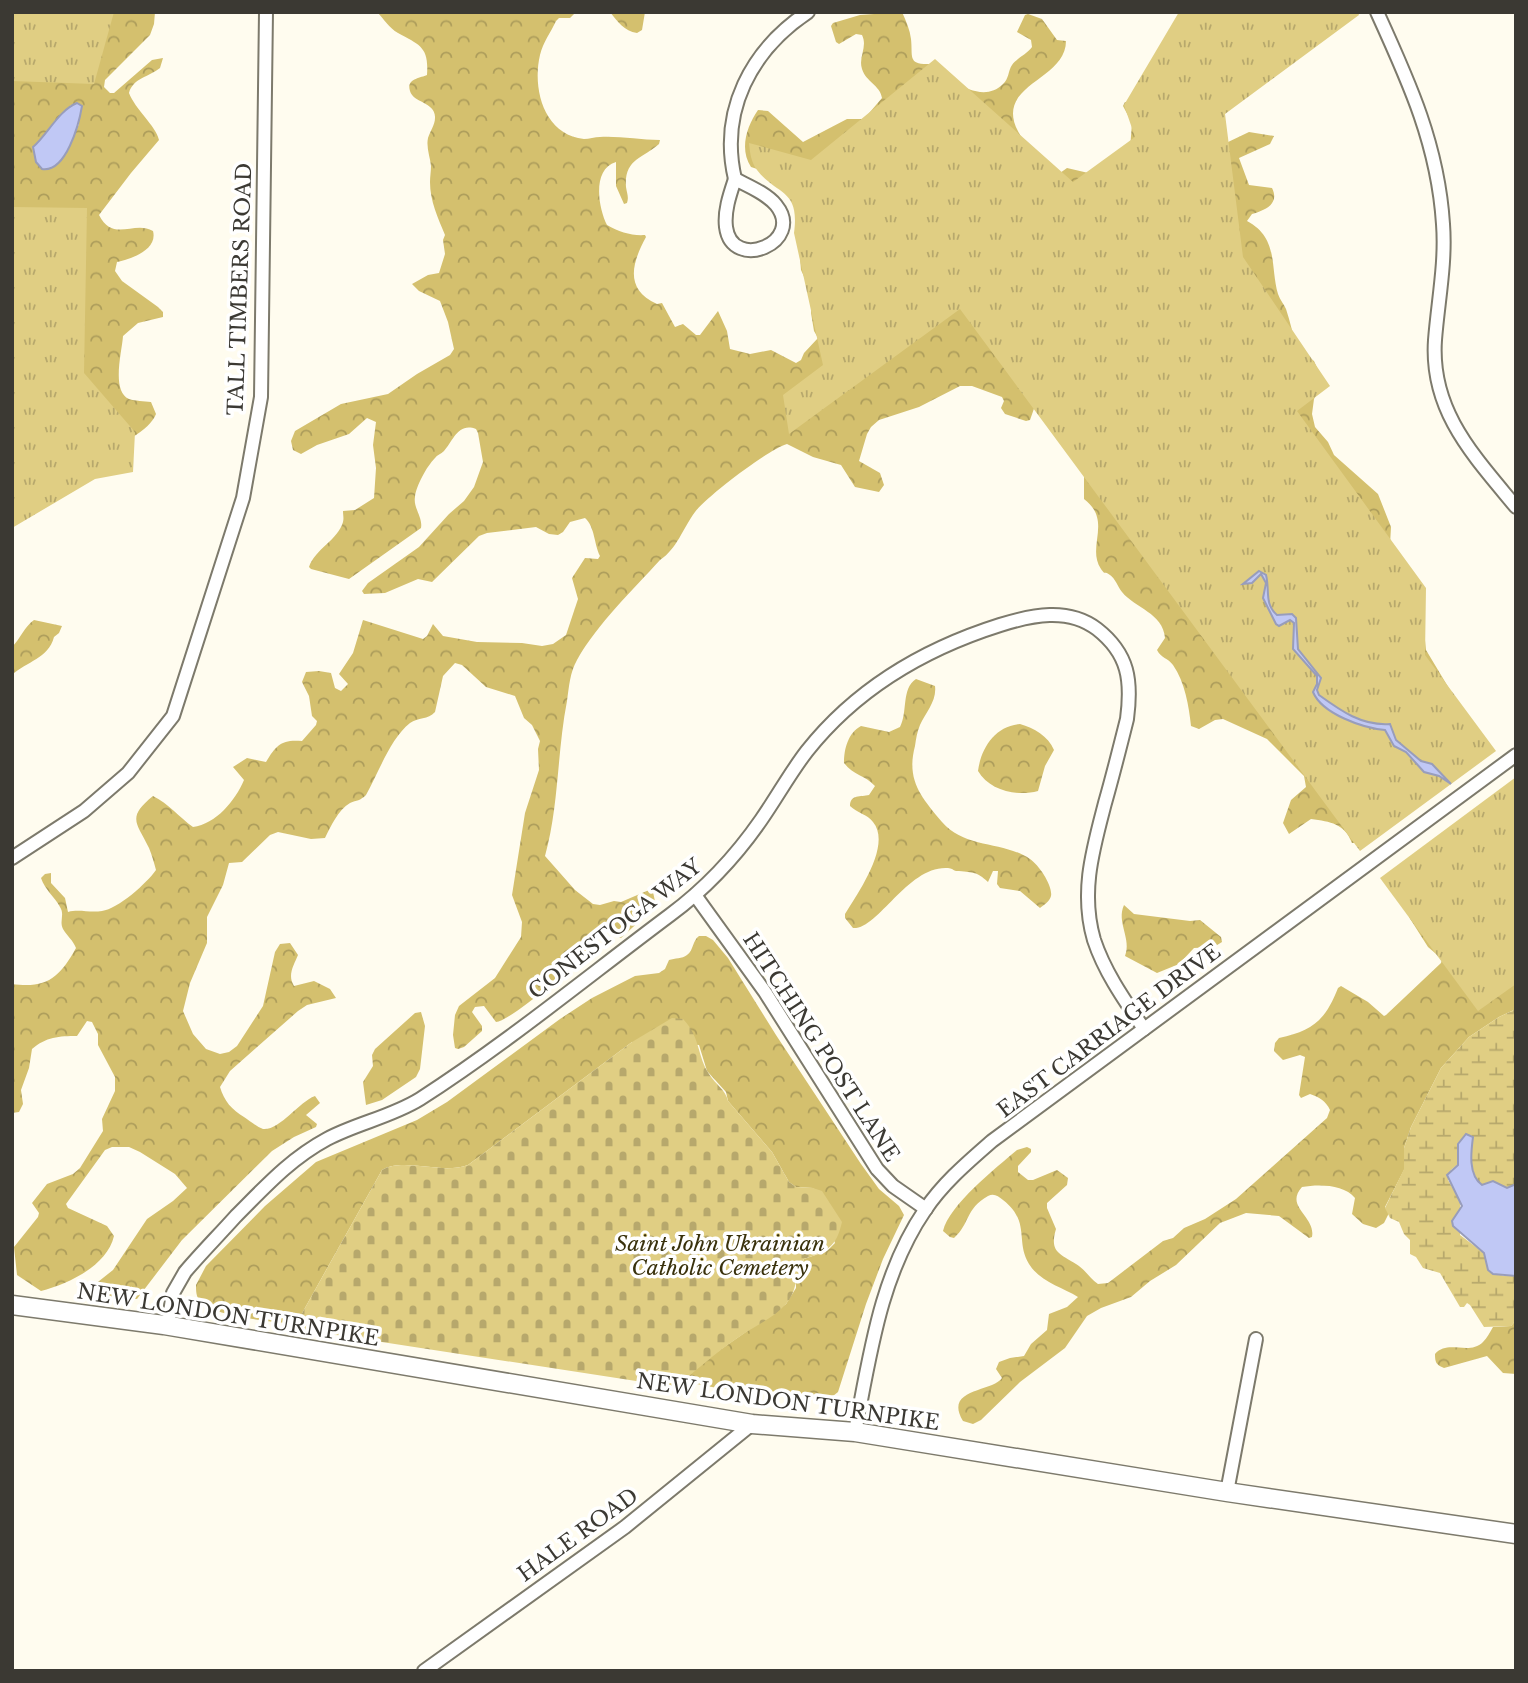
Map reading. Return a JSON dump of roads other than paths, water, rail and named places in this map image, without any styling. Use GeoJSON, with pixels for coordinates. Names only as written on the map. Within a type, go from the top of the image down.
{"type":"FeatureCollection","features":[{"type":"Feature","properties":{"kind":"street","name":"TALL TIMBERS ROAD"},"geometry":{"type":"LineString","coordinates":[[12,858],[84,811],[128,772],[173,716],[243,498],[261,397],[266,12]]}},
{"type":"Feature","properties":{"kind":"street"},"geometry":{"type":"LineString","coordinates":[[735,179],[768,198],[779,209],[780,233],[763,249],[747,250],[733,242],[728,235],[726,215],[735,179],[730,152],[731,125],[748,76],[763,52],[808,12]]}},
{"type":"Feature","properties":{"kind":"street"},"geometry":{"type":"LineString","coordinates":[[1377,12],[1420,111],[1439,180],[1444,245],[1435,349],[1438,382],[1445,406],[1466,446],[1516,507]]}},
{"type":"Feature","properties":{"kind":"street","name":"CONESTOGA WAY"},"geometry":{"type":"LineString","coordinates":[[167,1325],[173,1293],[185,1272],[283,1168],[330,1137],[417,1101],[527,1023],[695,895],[746,841],[807,752],[830,726],[869,690],[932,650],[1011,622],[1051,615],[1077,619],[1099,631],[1114,646],[1129,677],[1127,719],[1090,861],[1088,910],[1095,942],[1115,985],[1144,1029]]}},
{"type":"Feature","properties":{"kind":"street","name":"EAST CARRIAGE DRIVE"},"geometry":{"type":"LineString","coordinates":[[855,1432],[872,1341],[886,1289],[897,1262],[926,1209],[954,1175],[992,1141],[1516,755]]}},
{"type":"Feature","properties":{"kind":"street","name":"HITCHING POST LANE"},"geometry":{"type":"LineString","coordinates":[[695,895],[765,992],[877,1169],[893,1186],[926,1209]]}},
{"type":"Feature","properties":{"kind":"street","name":"NEW LONDON TURNPIKE"},"geometry":{"type":"LineString","coordinates":[[12,1306],[167,1325],[752,1424],[855,1432],[1227,1492],[1516,1534]]}},
{"type":"Feature","properties":{"kind":"street"},"geometry":{"type":"LineString","coordinates":[[1227,1492],[1256,1339]]}},
{"type":"Feature","properties":{"kind":"street","name":"HALE ROAD"},"geometry":{"type":"LineString","coordinates":[[424,1671],[625,1527],[752,1424]]}},
{"type":"Feature","properties":{"kind":"water"},"geometry":{"type":"Polygon","coordinates":[[[77,103],[82,106],[70,146],[58,163],[42,169],[36,162],[33,147],[64,111],[77,103]]]}},
{"type":"Feature","properties":{"kind":"water"},"geometry":{"type":"Polygon","coordinates":[[[1259,571],[1266,575],[1273,611],[1277,615],[1292,614],[1296,618],[1298,649],[1321,678],[1317,690],[1319,695],[1361,720],[1390,724],[1396,740],[1421,761],[1432,764],[1451,784],[1439,776],[1424,772],[1406,752],[1394,746],[1385,730],[1344,718],[1318,700],[1313,692],[1317,676],[1293,649],[1294,623],[1290,620],[1279,626],[1276,624],[1263,598],[1266,583],[1261,574],[1252,583],[1243,584],[1259,571]]]}},
{"type":"Feature","properties":{"kind":"water"},"geometry":{"type":"Polygon","coordinates":[[[1466,1134],[1473,1137],[1474,1175],[1482,1185],[1493,1181],[1507,1188],[1516,1184],[1516,1276],[1493,1274],[1488,1270],[1484,1253],[1453,1226],[1452,1221],[1462,1206],[1447,1175],[1458,1165],[1458,1144],[1466,1134]]]}},
{"type":"Feature","properties":{"kind":"park label","name":"Saint John Ukrainian Catholic Cemetery"},"geometry":{"type":"Point","coordinates":[720,1256]}}]}
